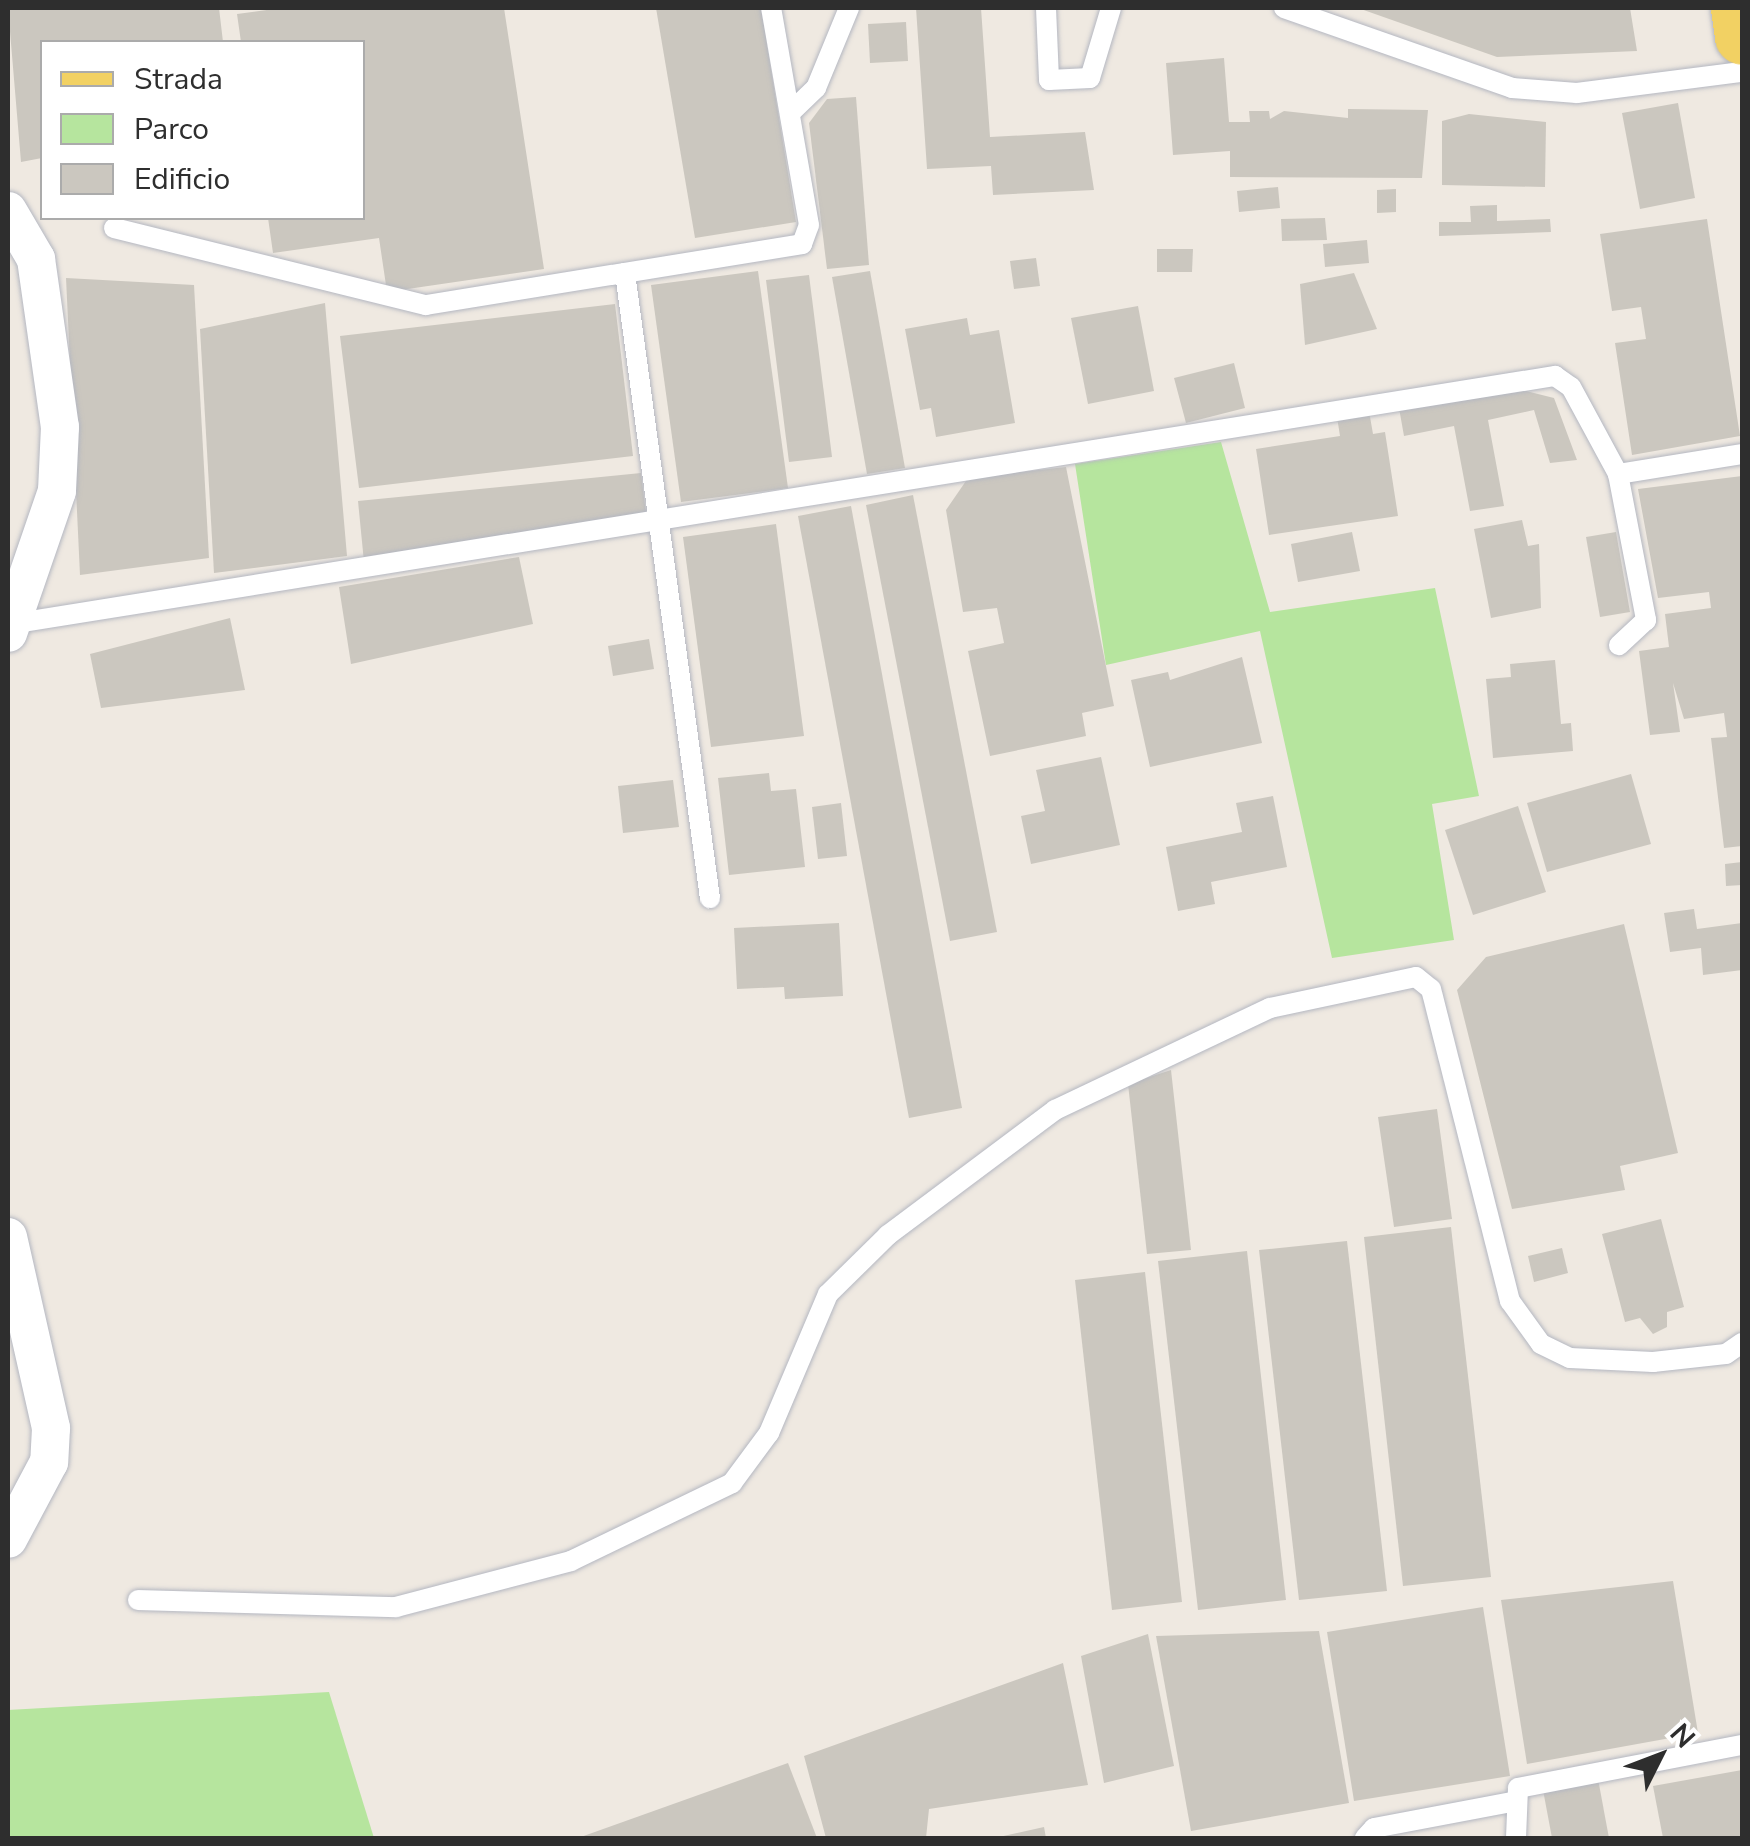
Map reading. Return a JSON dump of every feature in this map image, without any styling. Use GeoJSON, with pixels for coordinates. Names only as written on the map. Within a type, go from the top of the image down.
{"type":"FeatureCollection","features":[{"type":"Feature","properties":{"kind":"main road"},"geometry":{"type":"LineString","coordinates":[[1738,8],[1742,38]]}},
{"type":"Feature","properties":{"kind":"street"},"geometry":{"type":"LineString","coordinates":[[8,211],[36,259],[60,427],[57,491],[9,629]]}},
{"type":"Feature","properties":{"kind":"street"},"geometry":{"type":"LineString","coordinates":[[8,1237],[51,1428],[48,1462],[8,1540]]}},
{"type":"Feature","properties":{"kind":"lane"},"geometry":{"type":"LineString","coordinates":[[114,228],[426,305],[802,244],[809,225],[772,8]]}},
{"type":"Feature","properties":{"kind":"lane"},"geometry":{"type":"LineString","coordinates":[[791,112],[816,88],[849,8]]}},
{"type":"Feature","properties":{"kind":"lane"},"geometry":{"type":"LineString","coordinates":[[1046,8],[1049,80],[1090,78],[1111,8]]}},
{"type":"Feature","properties":{"kind":"lane"},"geometry":{"type":"LineString","coordinates":[[1284,8],[1512,88],[1578,93],[1742,72]]}},
{"type":"Feature","properties":{"kind":"lane"},"geometry":{"type":"LineString","coordinates":[[625,273],[710,898]]}},
{"type":"Feature","properties":{"kind":"lane"},"geometry":{"type":"LineString","coordinates":[[9,629],[662,526],[1555,376],[1571,387],[1618,474],[1646,620],[1619,645]]}},
{"type":"Feature","properties":{"kind":"lane"},"geometry":{"type":"LineString","coordinates":[[1618,474],[1742,454]]}},
{"type":"Feature","properties":{"kind":"lane"},"geometry":{"type":"LineString","coordinates":[[138,1600],[396,1607],[571,1561],[732,1483],[769,1433],[828,1294],[888,1235],[1040,1122],[1270,1008],[1416,976],[1431,989],[1510,1302],[1541,1344],[1570,1358],[1653,1362],[1726,1354],[1742,1343]]}},
{"type":"Feature","properties":{"kind":"lane"},"geometry":{"type":"LineString","coordinates":[[1516,1838],[1512,1802],[1518,1788],[1742,1744]]}},
{"type":"Feature","properties":{"kind":"lane"},"geometry":{"type":"LineString","coordinates":[[1365,1838],[1374,1828],[1512,1802]]}},
{"type":"Feature","properties":{"kind":"green space"},"geometry":{"type":"Polygon","coordinates":[[[1221,442],[1270,612],[1435,588],[1479,796],[1432,804],[1454,940],[1332,958],[1260,631],[1106,665],[1075,464],[1221,442]]]}},
{"type":"Feature","properties":{"kind":"green space"},"geometry":{"type":"Polygon","coordinates":[[[329,1692],[374,1838],[8,1838],[8,1710],[329,1692]]]}},
{"type":"Feature","properties":{"kind":"building"},"geometry":{"type":"Polygon","coordinates":[[[8,8],[219,8],[223,40],[40,40],[40,158],[21,162],[8,8]]]}},
{"type":"Feature","properties":{"kind":"building"},"geometry":{"type":"Polygon","coordinates":[[[281,8],[504,8],[544,269],[387,292],[379,238],[273,253],[268,220],[365,220],[365,40],[241,40],[237,14],[281,8]]]}},
{"type":"Feature","properties":{"kind":"building"},"geometry":{"type":"Polygon","coordinates":[[[656,8],[761,8],[796,222],[695,238],[656,8]]]}},
{"type":"Feature","properties":{"kind":"building"},"geometry":{"type":"Polygon","coordinates":[[[916,8],[981,8],[990,137],[1085,132],[1094,190],[993,195],[991,166],[927,169],[916,8]]]}},
{"type":"Feature","properties":{"kind":"building"},"geometry":{"type":"Polygon","coordinates":[[[1358,8],[1630,8],[1637,51],[1497,57],[1358,8]]]}},
{"type":"Feature","properties":{"kind":"building"},"geometry":{"type":"Polygon","coordinates":[[[906,22],[908,61],[870,63],[868,24],[906,22]]]}},
{"type":"Feature","properties":{"kind":"building"},"geometry":{"type":"Polygon","coordinates":[[[1224,58],[1229,122],[1250,122],[1249,111],[1269,111],[1270,119],[1284,111],[1348,118],[1348,109],[1428,110],[1422,178],[1230,177],[1230,151],[1173,155],[1166,63],[1224,58]]]}},
{"type":"Feature","properties":{"kind":"building"},"geometry":{"type":"Polygon","coordinates":[[[856,97],[869,265],[827,269],[809,123],[827,99],[856,97]]]}},
{"type":"Feature","properties":{"kind":"building"},"geometry":{"type":"Polygon","coordinates":[[[1678,103],[1695,198],[1640,209],[1622,113],[1678,103]]]}},
{"type":"Feature","properties":{"kind":"building"},"geometry":{"type":"Polygon","coordinates":[[[1469,114],[1546,122],[1545,187],[1442,185],[1442,121],[1469,114]]]}},
{"type":"Feature","properties":{"kind":"building"},"geometry":{"type":"Polygon","coordinates":[[[1278,187],[1280,208],[1239,212],[1237,191],[1278,187]]]}},
{"type":"Feature","properties":{"kind":"building"},"geometry":{"type":"Polygon","coordinates":[[[1396,189],[1396,212],[1377,213],[1377,190],[1396,189]]]}},
{"type":"Feature","properties":{"kind":"building"},"geometry":{"type":"Polygon","coordinates":[[[1497,205],[1497,221],[1550,219],[1551,232],[1439,236],[1439,222],[1471,222],[1470,206],[1497,205]]]}},
{"type":"Feature","properties":{"kind":"building"},"geometry":{"type":"Polygon","coordinates":[[[1325,218],[1327,240],[1282,241],[1281,219],[1325,218]]]}},
{"type":"Feature","properties":{"kind":"building"},"geometry":{"type":"Polygon","coordinates":[[[1707,219],[1740,436],[1632,455],[1615,343],[1646,339],[1641,307],[1612,311],[1600,234],[1707,219]]]}},
{"type":"Feature","properties":{"kind":"building"},"geometry":{"type":"Polygon","coordinates":[[[1367,240],[1369,263],[1325,267],[1323,244],[1367,240]]]}},
{"type":"Feature","properties":{"kind":"building"},"geometry":{"type":"Polygon","coordinates":[[[1157,249],[1193,249],[1192,272],[1157,272],[1157,249]]]}},
{"type":"Feature","properties":{"kind":"building"},"geometry":{"type":"Polygon","coordinates":[[[1036,258],[1040,286],[1014,289],[1010,261],[1036,258]]]}},
{"type":"Feature","properties":{"kind":"building"},"geometry":{"type":"Polygon","coordinates":[[[758,271],[788,488],[681,502],[651,285],[758,271]]]}},
{"type":"Feature","properties":{"kind":"building"},"geometry":{"type":"Polygon","coordinates":[[[870,271],[905,468],[867,474],[832,277],[870,271]]]}},
{"type":"Feature","properties":{"kind":"building"},"geometry":{"type":"Polygon","coordinates":[[[1354,273],[1377,329],[1305,345],[1300,284],[1354,273]]]}},
{"type":"Feature","properties":{"kind":"building"},"geometry":{"type":"Polygon","coordinates":[[[809,275],[832,457],[789,462],[766,280],[809,275]]]}},
{"type":"Feature","properties":{"kind":"building"},"geometry":{"type":"Polygon","coordinates":[[[66,278],[194,285],[209,558],[80,575],[66,278]]]}},
{"type":"Feature","properties":{"kind":"building"},"geometry":{"type":"Polygon","coordinates":[[[325,303],[347,556],[214,573],[200,329],[325,303]]]}},
{"type":"Feature","properties":{"kind":"building"},"geometry":{"type":"Polygon","coordinates":[[[615,304],[633,456],[359,488],[340,336],[615,304]]]}},
{"type":"Feature","properties":{"kind":"building"},"geometry":{"type":"Polygon","coordinates":[[[1138,306],[1154,391],[1088,404],[1071,318],[1138,306]]]}},
{"type":"Feature","properties":{"kind":"building"},"geometry":{"type":"Polygon","coordinates":[[[967,318],[970,335],[999,330],[1015,423],[936,437],[931,408],[920,410],[905,329],[967,318]]]}},
{"type":"Feature","properties":{"kind":"building"},"geometry":{"type":"Polygon","coordinates":[[[1234,363],[1245,408],[1186,423],[1174,378],[1234,363]]]}},
{"type":"Feature","properties":{"kind":"building"},"geometry":{"type":"Polygon","coordinates":[[[1526,391],[1554,398],[1577,460],[1550,463],[1534,410],[1488,420],[1504,506],[1470,511],[1454,426],[1404,436],[1399,408],[1526,391]]]}},
{"type":"Feature","properties":{"kind":"building"},"geometry":{"type":"Polygon","coordinates":[[[1369,411],[1373,434],[1385,432],[1398,516],[1269,535],[1256,449],[1340,436],[1337,417],[1369,411]]]}},
{"type":"Feature","properties":{"kind":"building"},"geometry":{"type":"Polygon","coordinates":[[[1066,467],[1114,706],[1082,713],[1086,736],[990,756],[968,651],[1004,643],[997,608],[963,612],[946,510],[968,478],[1066,467]]]}},
{"type":"Feature","properties":{"kind":"building"},"geometry":{"type":"Polygon","coordinates":[[[641,473],[646,513],[364,562],[358,501],[641,473]]]}},
{"type":"Feature","properties":{"kind":"building"},"geometry":{"type":"Polygon","coordinates":[[[1742,476],[1742,846],[1724,848],[1711,738],[1727,737],[1724,713],[1684,719],[1673,683],[1680,732],[1650,735],[1639,651],[1669,647],[1665,614],[1711,608],[1709,592],[1658,598],[1638,489],[1742,476]]]}},
{"type":"Feature","properties":{"kind":"building"},"geometry":{"type":"Polygon","coordinates":[[[913,495],[997,932],[950,941],[866,505],[913,495]]]}},
{"type":"Feature","properties":{"kind":"building"},"geometry":{"type":"Polygon","coordinates":[[[851,506],[962,1108],[909,1118],[798,516],[851,506]]]}},
{"type":"Feature","properties":{"kind":"building"},"geometry":{"type":"Polygon","coordinates":[[[1522,520],[1528,546],[1539,544],[1541,608],[1491,618],[1474,529],[1522,520]]]}},
{"type":"Feature","properties":{"kind":"building"},"geometry":{"type":"Polygon","coordinates":[[[776,524],[804,736],[711,747],[683,537],[776,524]]]}},
{"type":"Feature","properties":{"kind":"building"},"geometry":{"type":"Polygon","coordinates":[[[1352,532],[1360,571],[1298,582],[1291,544],[1352,532]]]}},
{"type":"Feature","properties":{"kind":"building"},"geometry":{"type":"Polygon","coordinates":[[[1616,532],[1630,612],[1600,617],[1586,537],[1616,532]]]}},
{"type":"Feature","properties":{"kind":"building"},"geometry":{"type":"Polygon","coordinates":[[[519,557],[533,624],[351,664],[339,587],[519,557]]]}},
{"type":"Feature","properties":{"kind":"building"},"geometry":{"type":"Polygon","coordinates":[[[230,618],[245,690],[101,708],[90,654],[230,618]]]}},
{"type":"Feature","properties":{"kind":"building"},"geometry":{"type":"Polygon","coordinates":[[[649,639],[654,669],[613,676],[608,646],[649,639]]]}},
{"type":"Feature","properties":{"kind":"building"},"geometry":{"type":"Polygon","coordinates":[[[1242,657],[1262,743],[1150,767],[1131,680],[1168,672],[1170,680],[1242,657]]]}},
{"type":"Feature","properties":{"kind":"building"},"geometry":{"type":"Polygon","coordinates":[[[1555,660],[1561,724],[1571,723],[1573,751],[1493,758],[1486,679],[1511,677],[1510,664],[1555,660]]]}},
{"type":"Feature","properties":{"kind":"building"},"geometry":{"type":"Polygon","coordinates":[[[1101,757],[1120,845],[1031,864],[1021,816],[1045,811],[1036,770],[1101,757]]]}},
{"type":"Feature","properties":{"kind":"building"},"geometry":{"type":"Polygon","coordinates":[[[769,773],[771,791],[796,789],[805,867],[729,875],[718,778],[769,773]]]}},
{"type":"Feature","properties":{"kind":"building"},"geometry":{"type":"Polygon","coordinates":[[[1631,774],[1651,844],[1547,872],[1527,803],[1631,774]]]}},
{"type":"Feature","properties":{"kind":"building"},"geometry":{"type":"Polygon","coordinates":[[[673,780],[679,827],[623,833],[618,786],[673,780]]]}},
{"type":"Feature","properties":{"kind":"building"},"geometry":{"type":"Polygon","coordinates":[[[1273,796],[1287,867],[1211,882],[1215,904],[1178,911],[1166,847],[1242,832],[1236,803],[1273,796]]]}},
{"type":"Feature","properties":{"kind":"building"},"geometry":{"type":"Polygon","coordinates":[[[841,803],[847,856],[818,859],[812,807],[841,803]]]}},
{"type":"Feature","properties":{"kind":"building"},"geometry":{"type":"Polygon","coordinates":[[[1518,806],[1546,892],[1473,915],[1445,830],[1518,806]]]}},
{"type":"Feature","properties":{"kind":"building"},"geometry":{"type":"Polygon","coordinates":[[[1742,862],[1742,885],[1726,886],[1725,864],[1742,862]]]}},
{"type":"Feature","properties":{"kind":"building"},"geometry":{"type":"Polygon","coordinates":[[[1694,909],[1697,929],[1742,923],[1742,970],[1703,975],[1701,948],[1670,952],[1664,913],[1694,909]]]}},
{"type":"Feature","properties":{"kind":"building"},"geometry":{"type":"Polygon","coordinates":[[[839,923],[843,996],[785,999],[784,987],[737,989],[734,928],[839,923]]]}},
{"type":"Feature","properties":{"kind":"building"},"geometry":{"type":"Polygon","coordinates":[[[1624,924],[1678,1153],[1620,1166],[1625,1190],[1512,1209],[1457,990],[1486,957],[1624,924]]]}},
{"type":"Feature","properties":{"kind":"building"},"geometry":{"type":"Polygon","coordinates":[[[1171,1070],[1191,1250],[1147,1254],[1128,1084],[1171,1070]]]}},
{"type":"Feature","properties":{"kind":"building"},"geometry":{"type":"Polygon","coordinates":[[[1437,1109],[1452,1219],[1394,1227],[1378,1117],[1437,1109]]]}},
{"type":"Feature","properties":{"kind":"building"},"geometry":{"type":"Polygon","coordinates":[[[1661,1219],[1684,1307],[1667,1312],[1667,1327],[1653,1334],[1640,1318],[1625,1322],[1602,1234],[1661,1219]]]}},
{"type":"Feature","properties":{"kind":"building"},"geometry":{"type":"Polygon","coordinates":[[[1451,1227],[1491,1577],[1403,1586],[1364,1237],[1451,1227]]]}},
{"type":"Feature","properties":{"kind":"building"},"geometry":{"type":"Polygon","coordinates":[[[1347,1241],[1387,1591],[1299,1600],[1259,1250],[1347,1241]]]}},
{"type":"Feature","properties":{"kind":"building"},"geometry":{"type":"Polygon","coordinates":[[[1562,1248],[1568,1273],[1534,1282],[1528,1256],[1562,1248]]]}},
{"type":"Feature","properties":{"kind":"building"},"geometry":{"type":"Polygon","coordinates":[[[1247,1251],[1286,1600],[1198,1610],[1158,1261],[1247,1251]]]}},
{"type":"Feature","properties":{"kind":"building"},"geometry":{"type":"Polygon","coordinates":[[[1145,1272],[1182,1602],[1112,1610],[1075,1280],[1145,1272]]]}},
{"type":"Feature","properties":{"kind":"building"},"geometry":{"type":"Polygon","coordinates":[[[1673,1581],[1698,1733],[1527,1764],[1501,1600],[1673,1581]]]}},
{"type":"Feature","properties":{"kind":"building"},"geometry":{"type":"Polygon","coordinates":[[[1483,1607],[1510,1776],[1354,1801],[1327,1632],[1483,1607]]]}},
{"type":"Feature","properties":{"kind":"building"},"geometry":{"type":"Polygon","coordinates":[[[1319,1631],[1349,1803],[1191,1831],[1156,1636],[1319,1631]]]}},
{"type":"Feature","properties":{"kind":"building"},"geometry":{"type":"Polygon","coordinates":[[[1148,1634],[1174,1766],[1104,1783],[1081,1656],[1148,1634]]]}},
{"type":"Feature","properties":{"kind":"building"},"geometry":{"type":"Polygon","coordinates":[[[1063,1663],[1088,1785],[929,1809],[926,1838],[826,1838],[804,1756],[1063,1663]]]}},
{"type":"Feature","properties":{"kind":"building"},"geometry":{"type":"Polygon","coordinates":[[[788,1763],[817,1838],[578,1838],[788,1763]]]}},
{"type":"Feature","properties":{"kind":"building"},"geometry":{"type":"Polygon","coordinates":[[[1742,1770],[1742,1838],[1663,1838],[1653,1786],[1742,1770]]]}},
{"type":"Feature","properties":{"kind":"building"},"geometry":{"type":"Polygon","coordinates":[[[1598,1779],[1609,1838],[1552,1838],[1543,1790],[1598,1779]]]}},
{"type":"Feature","properties":{"kind":"building"},"geometry":{"type":"Polygon","coordinates":[[[1044,1827],[1046,1838],[999,1838],[999,1837],[1044,1827]]]}}]}
